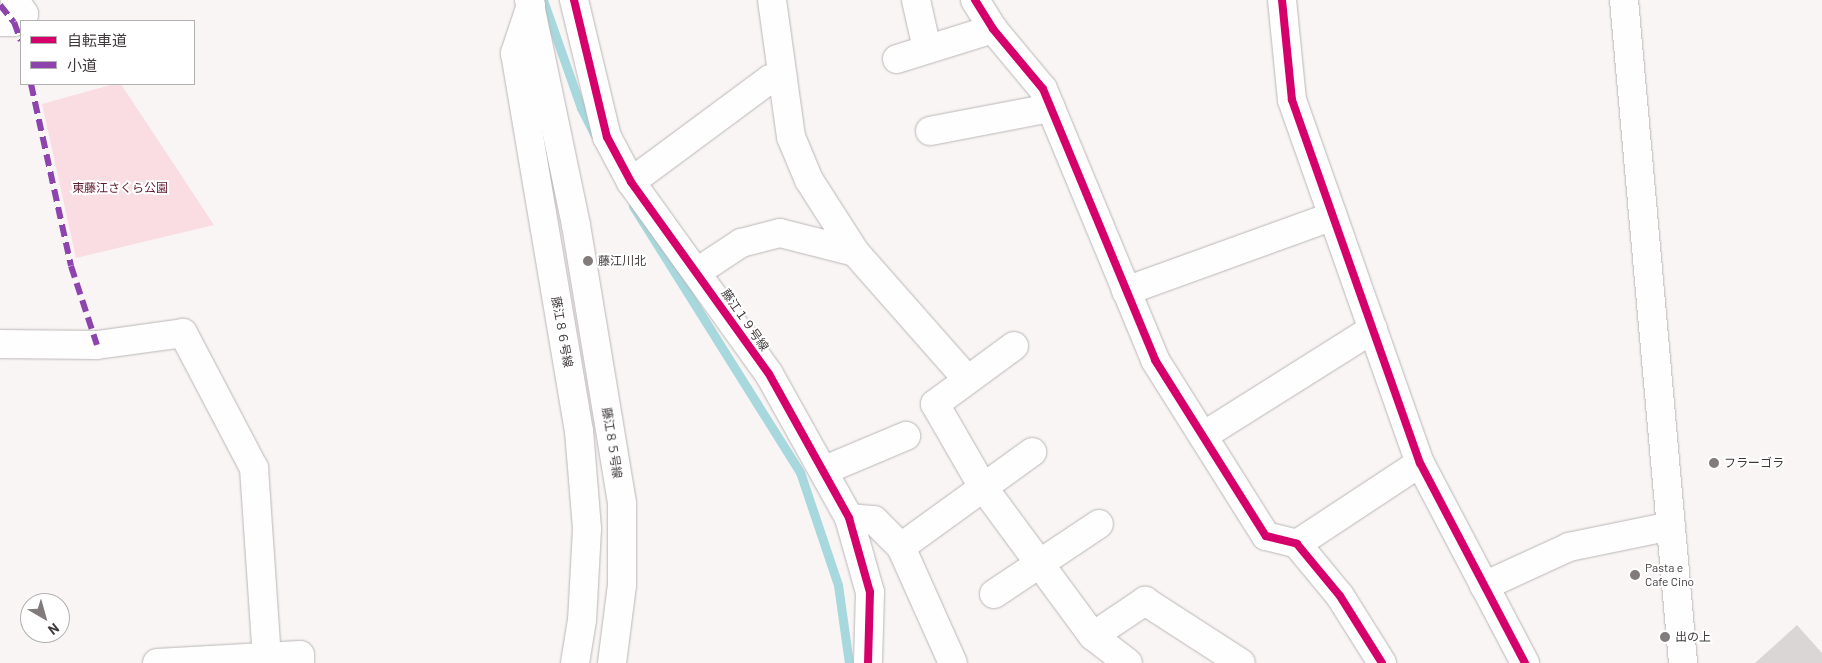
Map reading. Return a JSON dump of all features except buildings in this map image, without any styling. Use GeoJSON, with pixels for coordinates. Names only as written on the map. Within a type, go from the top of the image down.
{"type":"FeatureCollection","features":[{"type":"Feature","properties":{"kind":"street"},"geometry":{"type":"LineString","coordinates":[[0,22],[14,22],[24,14],[15,0]]}},
{"type":"Feature","properties":{"kind":"street","name":"藤江１９号線"},"geometry":{"type":"LineString","coordinates":[[574,0],[607,137],[631,182],[769,374],[825,470],[849,518],[870,592],[868,663]]}},
{"type":"Feature","properties":{"kind":"street"},"geometry":{"type":"LineString","coordinates":[[772,0],[791,137],[809,180],[855,252],[967,379]]}},
{"type":"Feature","properties":{"kind":"street"},"geometry":{"type":"LineString","coordinates":[[916,0],[927,49]]}},
{"type":"Feature","properties":{"kind":"street"},"geometry":{"type":"LineString","coordinates":[[975,0],[993,29],[1043,89],[1155,360],[1266,536],[1297,544],[1340,596],[1382,663]]}},
{"type":"Feature","properties":{"kind":"street"},"geometry":{"type":"LineString","coordinates":[[1282,0],[1292,100],[1420,463],[1525,663]]}},
{"type":"Feature","properties":{"kind":"street"},"geometry":{"type":"LineString","coordinates":[[1624,0],[1682,663]]}},
{"type":"Feature","properties":{"kind":"street","name":"藤江８５号線"},"geometry":{"type":"LineString","coordinates":[[530,2],[576,225],[622,504],[622,585],[614,660]]}},
{"type":"Feature","properties":{"kind":"street","name":"藤江８６号線"},"geometry":{"type":"LineString","coordinates":[[530,2],[515,53],[579,431],[587,529],[582,620],[575,663]]}},
{"type":"Feature","properties":{"kind":"street"},"geometry":{"type":"LineString","coordinates":[[897,59],[993,29]]}},
{"type":"Feature","properties":{"kind":"street"},"geometry":{"type":"LineString","coordinates":[[631,182],[770,79],[782,75]]}},
{"type":"Feature","properties":{"kind":"street"},"geometry":{"type":"LineString","coordinates":[[930,131],[1051,108]]}},
{"type":"Feature","properties":{"kind":"street"},"geometry":{"type":"LineString","coordinates":[[1126,291],[1333,216]]}},
{"type":"Feature","properties":{"kind":"street"},"geometry":{"type":"LineString","coordinates":[[696,272],[741,243],[780,233],[855,252]]}},
{"type":"Feature","properties":{"kind":"street"},"geometry":{"type":"LineString","coordinates":[[1203,436],[1373,329]]}},
{"type":"Feature","properties":{"kind":"street"},"geometry":{"type":"LineString","coordinates":[[0,344],[97,345],[183,333],[254,468],[267,657]]}},
{"type":"Feature","properties":{"kind":"street"},"geometry":{"type":"LineString","coordinates":[[1014,346],[935,404],[983,487],[1092,636],[1128,663]]}},
{"type":"Feature","properties":{"kind":"street"},"geometry":{"type":"LineString","coordinates":[[825,470],[906,436]]}},
{"type":"Feature","properties":{"kind":"street"},"geometry":{"type":"LineString","coordinates":[[902,547],[1032,452]]}},
{"type":"Feature","properties":{"kind":"street"},"geometry":{"type":"LineString","coordinates":[[1297,544],[1420,463]]}},
{"type":"Feature","properties":{"kind":"street"},"geometry":{"type":"LineString","coordinates":[[849,518],[874,520],[902,547],[953,663]]}},
{"type":"Feature","properties":{"kind":"street"},"geometry":{"type":"LineString","coordinates":[[994,594],[1040,565],[1098,524]]}},
{"type":"Feature","properties":{"kind":"street"},"geometry":{"type":"LineString","coordinates":[[1484,586],[1569,547],[1671,526]]}},
{"type":"Feature","properties":{"kind":"street"},"geometry":{"type":"LineString","coordinates":[[1092,636],[1145,601],[1241,663]]}},
{"type":"Feature","properties":{"kind":"street"},"geometry":{"type":"LineString","coordinates":[[157,663],[300,655],[300,663]]}},
{"type":"Feature","properties":{"kind":"green space","name":"東藤江さくら公園"},"geometry":{"type":"Polygon","coordinates":[[[110,85],[122,85],[214,225],[76,258],[42,104],[110,85]]]}},
{"type":"Feature","properties":{"kind":"waterway"},"geometry":{"type":"LineString","coordinates":[[543,0],[581,108],[595,135]]}},
{"type":"Feature","properties":{"kind":"waterway"},"geometry":{"type":"LineString","coordinates":[[633,206],[800,472],[838,585],[849,663]]}},
{"type":"Feature","properties":{"kind":"marked path"},"geometry":{"type":"LineString","coordinates":[[0,5],[14,22],[20,38]]}},
{"type":"Feature","properties":{"kind":"marked path"},"geometry":{"type":"LineString","coordinates":[[31,85],[71,266],[97,345]]}},
{"type":"Feature","properties":{"kind":"cycle path"},"geometry":{"type":"LineString","coordinates":[[574,0],[607,137],[631,182],[769,374],[849,518],[870,592],[868,663]]}},
{"type":"Feature","properties":{"kind":"cycle path"},"geometry":{"type":"LineString","coordinates":[[975,0],[993,29],[1043,89],[1155,360],[1266,536],[1297,544],[1340,596],[1382,663]]}},
{"type":"Feature","properties":{"kind":"cycle path"},"geometry":{"type":"LineString","coordinates":[[1282,0],[1292,100],[1420,463],[1525,663]]}},
{"type":"Feature","properties":{"kind":"place","name":"藤江川北"},"geometry":{"type":"Point","coordinates":[588,261]}},
{"type":"Feature","properties":{"kind":"place","name":"フラーゴラ"},"geometry":{"type":"Point","coordinates":[1714,463]}},
{"type":"Feature","properties":{"kind":"place","name":"Pasta e Cafe Cino"},"geometry":{"type":"Point","coordinates":[1635,575]}},
{"type":"Feature","properties":{"kind":"place","name":"出の上"},"geometry":{"type":"Point","coordinates":[1665,637]}}]}
